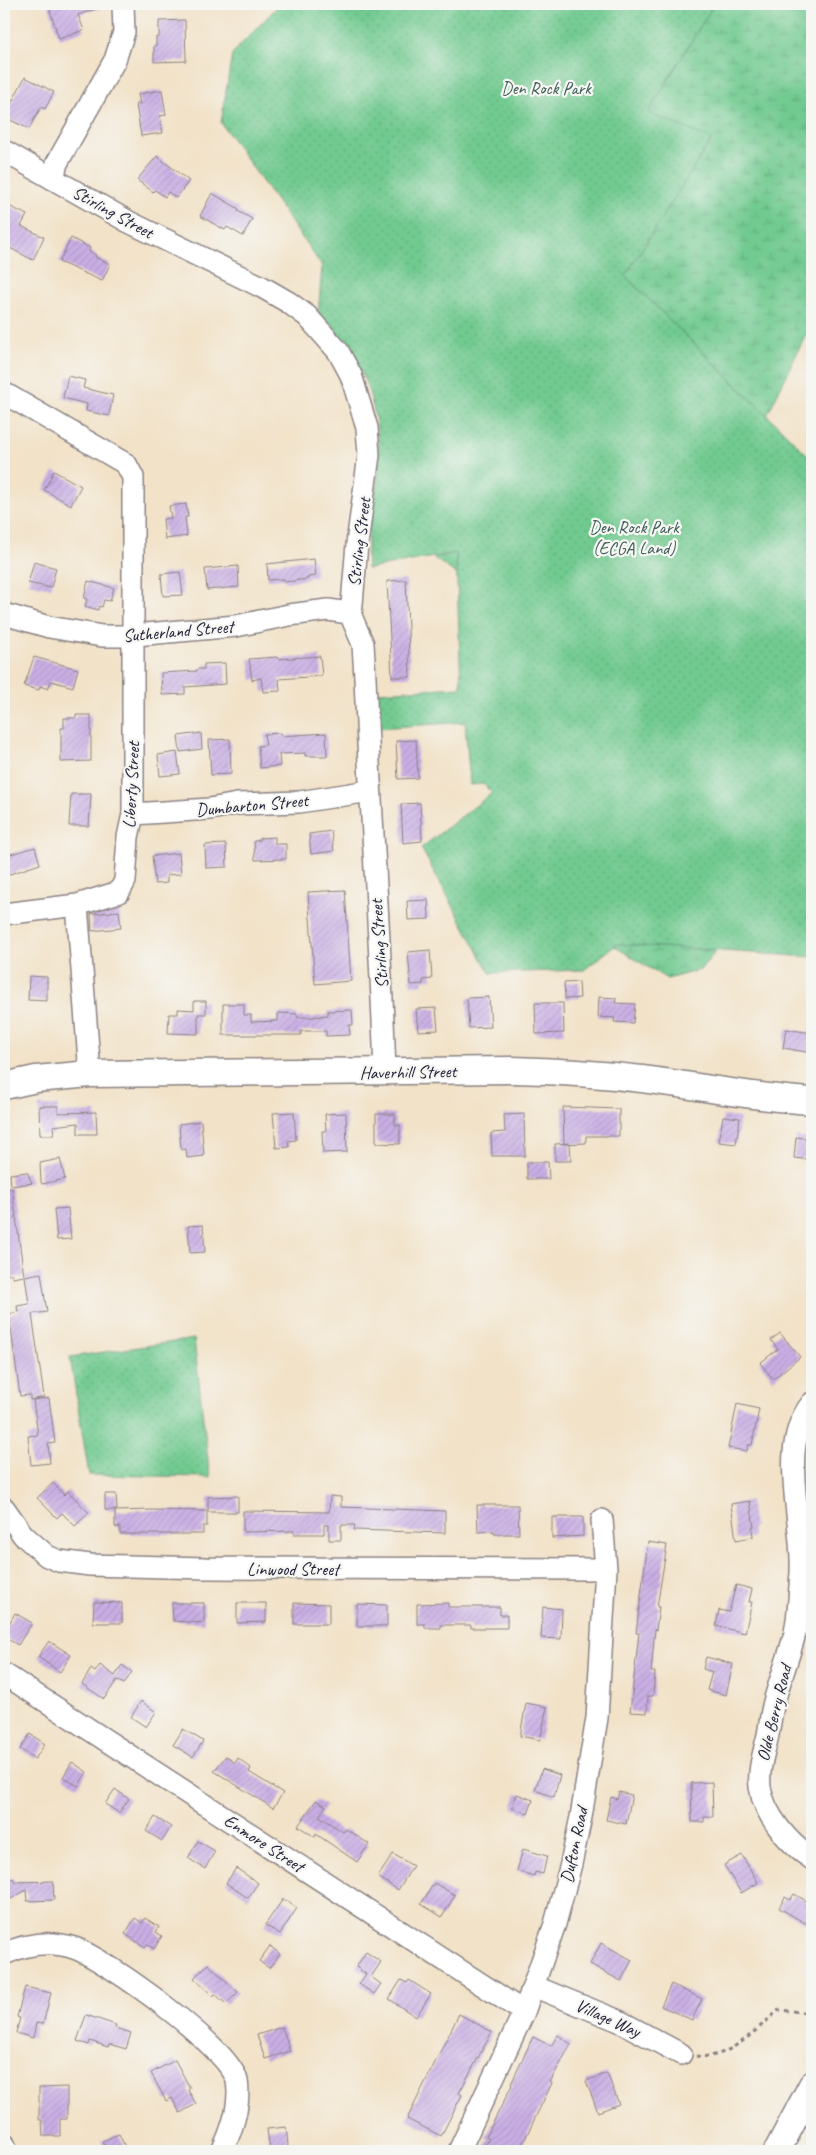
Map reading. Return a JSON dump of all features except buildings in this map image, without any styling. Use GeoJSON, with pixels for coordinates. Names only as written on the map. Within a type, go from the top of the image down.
{"type":"FeatureCollection","features":[{"type":"Feature","properties":{"kind":"main road","name":"Haverhill Street"},"geometry":{"type":"LineString","coordinates":[[4,1086],[36,1079],[90,1074],[552,1071],[642,1079],[713,1090],[812,1101]]}},
{"type":"Feature","properties":{"kind":"main road"},"geometry":{"type":"LineString","coordinates":[[777,2151],[812,2085]]}},
{"type":"Feature","properties":{"kind":"street","name":"Stirling Street"},"geometry":{"type":"LineString","coordinates":[[53,179],[56,163],[114,60],[124,32],[123,4]]}},
{"type":"Feature","properties":{"kind":"street","name":"Stirling Street"},"geometry":{"type":"LineString","coordinates":[[4,151],[129,222],[288,302],[307,316],[338,352],[351,375],[367,428],[369,455],[357,544],[351,616],[363,644],[382,977],[385,1073]]}},
{"type":"Feature","properties":{"kind":"street","name":"Liberty Street"},"geometry":{"type":"LineString","coordinates":[[4,393],[126,464],[133,477],[134,636],[133,814],[128,837],[125,881],[119,892],[77,905],[4,914]]}},
{"type":"Feature","properties":{"kind":"street","name":"Sutherland Street"},"geometry":{"type":"LineString","coordinates":[[4,614],[49,627],[102,636],[134,636],[236,626],[289,615],[328,610],[351,616]]}},
{"type":"Feature","properties":{"kind":"street","name":"Dumbarton Street"},"geometry":{"type":"LineString","coordinates":[[133,814],[210,809],[237,804],[299,802],[370,791]]}},
{"type":"Feature","properties":{"kind":"street"},"geometry":{"type":"LineString","coordinates":[[77,905],[90,1074]]}},
{"type":"Feature","properties":{"kind":"street","name":"Olde Berry Road"},"geometry":{"type":"LineString","coordinates":[[812,1403],[798,1429],[794,1449],[794,1478],[800,1532],[801,1564],[794,1634],[773,1703],[760,1768],[760,1788],[765,1804],[780,1829],[804,1854],[812,1859]]}},
{"type":"Feature","properties":{"kind":"street","name":"Linwood Street"},"geometry":{"type":"LineString","coordinates":[[4,1508],[23,1536],[46,1556],[59,1561],[90,1565],[216,1568],[606,1569]]}},
{"type":"Feature","properties":{"kind":"street","name":"Dufton Road"},"geometry":{"type":"LineString","coordinates":[[458,2151],[524,2012],[555,1924],[581,1816],[597,1718],[606,1569],[602,1520]]}},
{"type":"Feature","properties":{"kind":"street","name":"Enmore Street"},"geometry":{"type":"LineString","coordinates":[[4,1674],[524,2012]]}},
{"type":"Feature","properties":{"kind":"street"},"geometry":{"type":"LineString","coordinates":[[4,1954],[23,1945],[50,1943],[75,1948],[152,1996],[220,2054],[237,2080],[237,2103],[232,2129],[222,2151]]}},
{"type":"Feature","properties":{"kind":"street","name":"Village Way"},"geometry":{"type":"LineString","coordinates":[[533,1986],[619,2021],[681,2054]]}},
{"type":"Feature","properties":{"kind":"street"},"geometry":{"type":"LineString","coordinates":[[4,2144],[7,2151]]}},
{"type":"Feature","properties":{"kind":"path"},"geometry":{"type":"LineString","coordinates":[[681,2054],[707,2058],[735,2047],[779,2010],[812,2013]]}},
{"type":"Feature","properties":{"kind":"green space","name":"Den Rock Park (ECGA Land)"},"geometry":{"type":"Polygon","coordinates":[[[280,4],[714,4],[648,113],[712,139],[625,276],[812,459],[812,957],[617,944],[584,970],[490,973],[421,848],[492,793],[483,784],[470,785],[465,722],[378,728],[376,692],[461,687],[456,553],[367,569],[368,536],[378,464],[377,428],[369,392],[355,359],[345,344],[318,317],[322,266],[221,123],[232,54],[280,4]]]}},
{"type":"Feature","properties":{"kind":"green space","name":"Den Rock Park (ECGA Land)"},"geometry":{"type":"Polygon","coordinates":[[[445,4],[812,4],[812,322],[763,424],[771,886],[700,970],[667,979],[603,939],[469,583],[403,536],[445,4]]]}},
{"type":"Feature","properties":{"kind":"green space"},"geometry":{"type":"Polygon","coordinates":[[[194,1339],[210,1477],[89,1475],[70,1357],[194,1339]]]}},
{"type":"Feature","properties":{"kind":"park label","name":"Den Rock Park"},"geometry":{"type":"Point","coordinates":[546,88]}}]}
